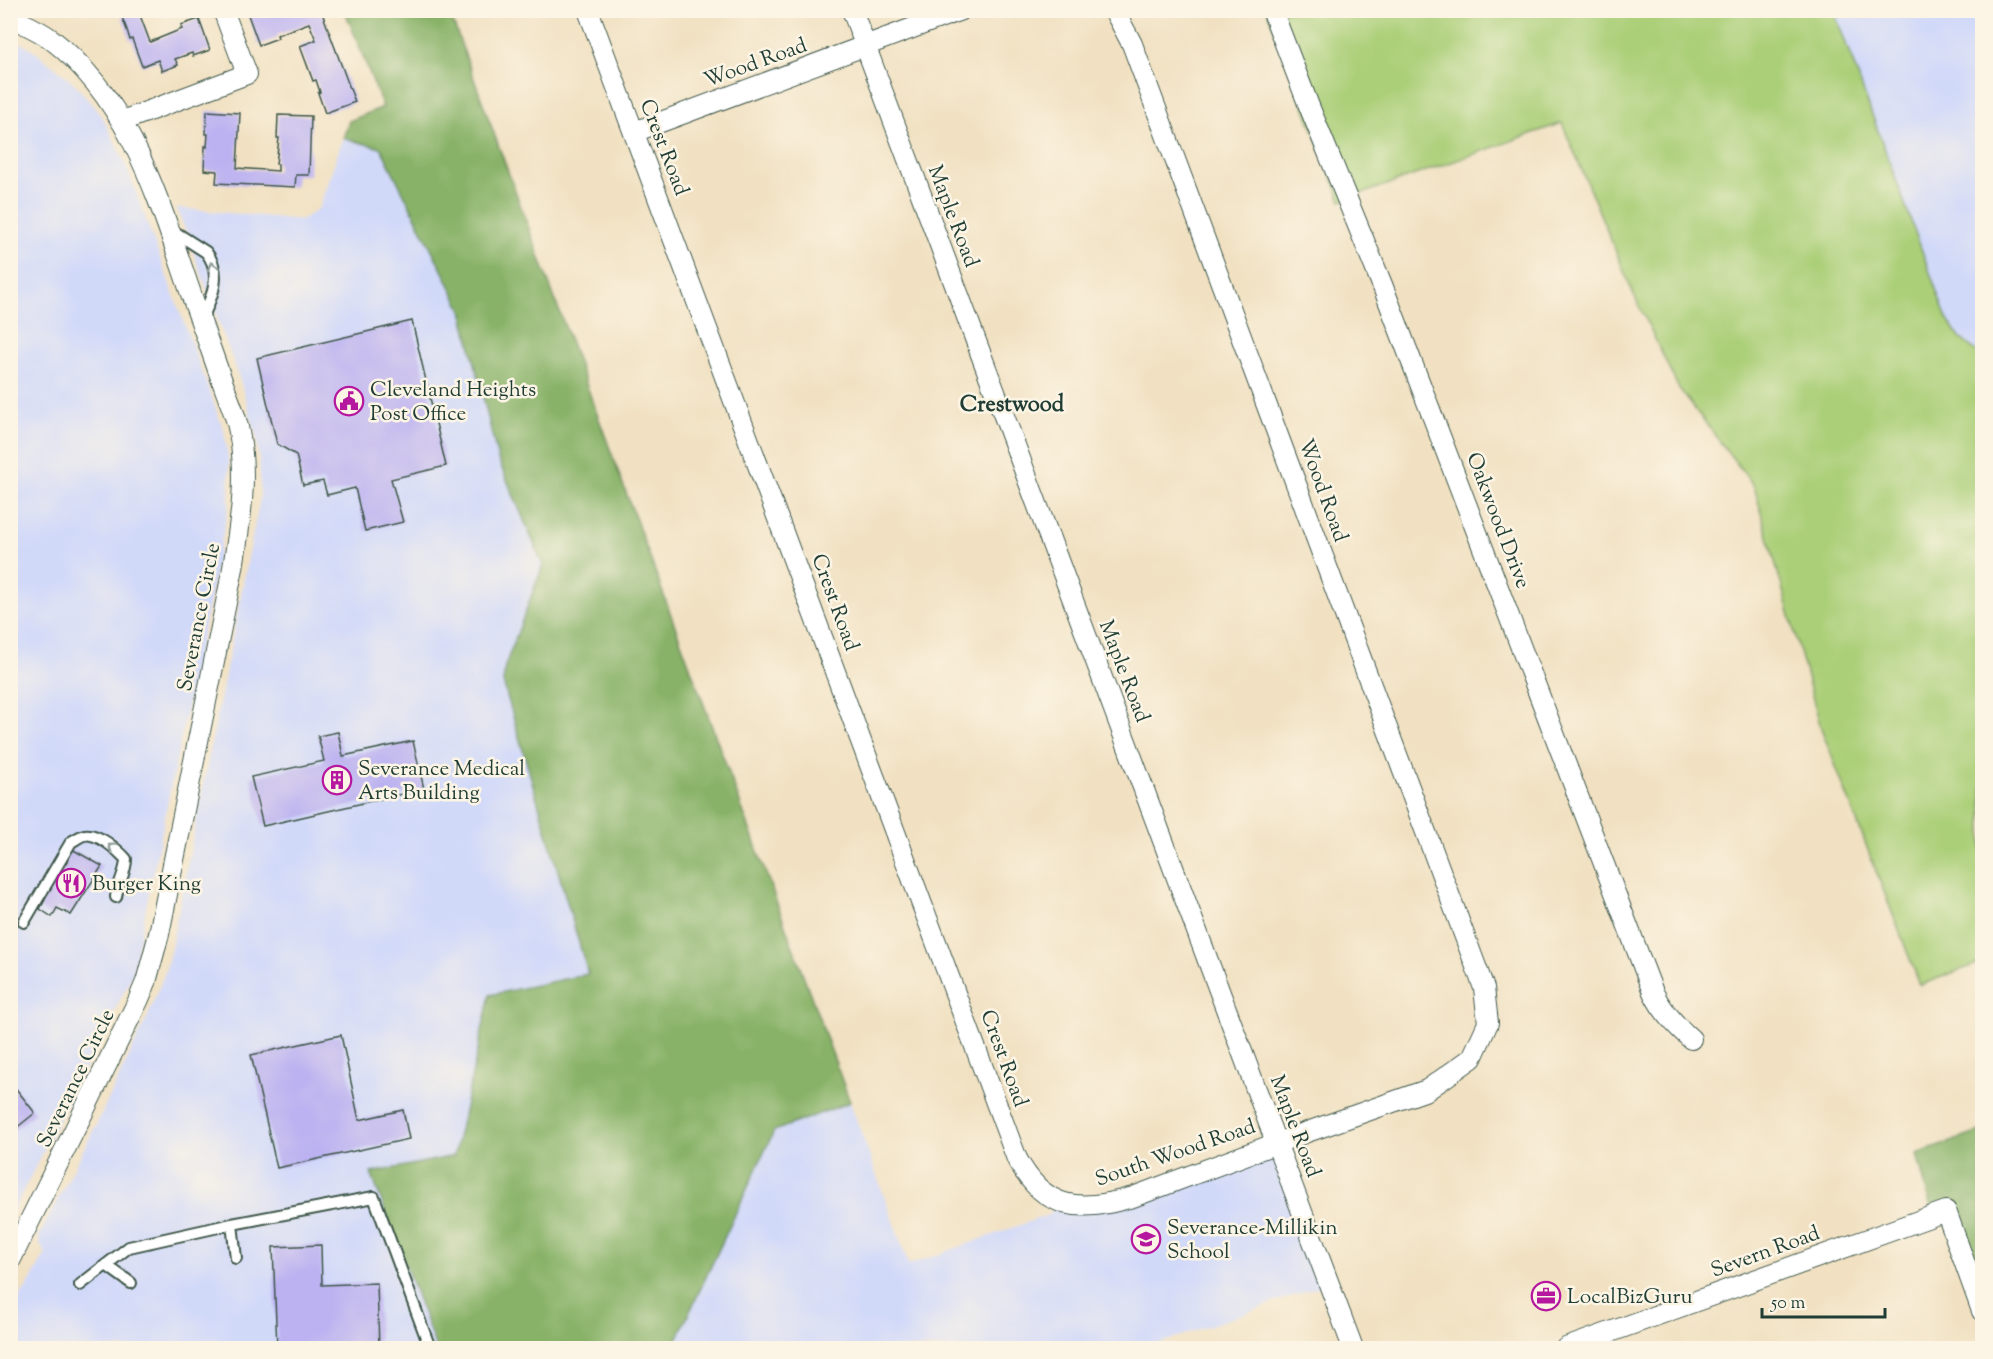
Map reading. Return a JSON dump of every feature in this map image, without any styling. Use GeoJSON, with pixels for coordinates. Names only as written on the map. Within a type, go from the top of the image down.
{"type":"FeatureCollection","features":[{"type":"Feature","properties":{"kind":"street"},"geometry":{"type":"LineString","coordinates":[[122,121],[247,74],[223,10]]}},
{"type":"Feature","properties":{"kind":"street","name":"Crest Road"},"geometry":{"type":"LineString","coordinates":[[588,10],[1007,1133],[1027,1177],[1053,1198]]}},
{"type":"Feature","properties":{"kind":"street","name":"Maple Road"},"geometry":{"type":"LineString","coordinates":[[852,10],[1353,1348]]}},
{"type":"Feature","properties":{"kind":"street","name":"Wood Road"},"geometry":{"type":"LineString","coordinates":[[634,132],[961,10]]}},
{"type":"Feature","properties":{"kind":"street","name":"Wood Road"},"geometry":{"type":"LineString","coordinates":[[1114,10],[1132,44],[1484,988]]}},
{"type":"Feature","properties":{"kind":"street","name":"Oakwood Drive"},"geometry":{"type":"LineString","coordinates":[[1272,10],[1383,287],[1653,992],[1663,1010],[1691,1039]]}},
{"type":"Feature","properties":{"kind":"street","name":"Severance Circle"},"geometry":{"type":"LineString","coordinates":[[10,17],[49,38],[67,53],[103,94],[122,121],[144,166],[239,431],[245,479],[241,521],[232,568],[159,933],[146,982],[120,1041],[10,1261]]}},
{"type":"Feature","properties":{"kind":"street","name":"South Wood Road"},"geometry":{"type":"LineString","coordinates":[[1053,1198],[1073,1205],[1092,1206],[1133,1197],[1276,1143],[1427,1090],[1473,1058],[1488,1023],[1484,988]]}},
{"type":"Feature","properties":{"kind":"street","name":"Severn Road"},"geometry":{"type":"LineString","coordinates":[[1566,1348],[1946,1211],[1983,1311]]}},
{"type":"Feature","properties":{"kind":"lane"},"geometry":{"type":"LineString","coordinates":[[167,228],[206,252],[215,273],[213,297],[201,321]]}},
{"type":"Feature","properties":{"kind":"lane"},"geometry":{"type":"LineString","coordinates":[[24,922],[71,842],[84,835],[93,835],[119,850],[126,859],[126,869],[117,888],[116,897]]}},
{"type":"Feature","properties":{"kind":"lane"},"geometry":{"type":"LineString","coordinates":[[80,1285],[129,1247],[232,1224],[374,1197],[430,1348]]}},
{"type":"Feature","properties":{"kind":"lane"},"geometry":{"type":"LineString","coordinates":[[232,1224],[236,1258]]}},
{"type":"Feature","properties":{"kind":"lane"},"geometry":{"type":"LineString","coordinates":[[106,1265],[131,1283]]}},
{"type":"Feature","properties":{"kind":"shaded area"},"geometry":{"type":"Polygon","coordinates":[[[1834,11],[1982,11],[1982,356],[1960,338],[1947,319],[1834,11]]]}},
{"type":"Feature","properties":{"kind":"shaded area"},"geometry":{"type":"Polygon","coordinates":[[[11,38],[30,48],[74,83],[103,118],[125,163],[224,431],[229,464],[229,504],[132,976],[11,1215],[11,38]]]}},
{"type":"Feature","properties":{"kind":"shaded area"},"geometry":{"type":"Polygon","coordinates":[[[343,138],[381,148],[462,310],[498,459],[543,565],[505,666],[503,682],[631,1120],[371,1173],[436,1348],[11,1348],[10,1308],[26,1289],[46,1253],[40,1245],[39,1236],[99,1119],[147,1018],[165,972],[260,498],[257,439],[240,380],[177,208],[302,220],[319,208],[343,138]]]}},
{"type":"Feature","properties":{"kind":"shaded area","name":"Severance-Millikin School"},"geometry":{"type":"Polygon","coordinates":[[[850,1102],[909,1265],[1051,1214],[1053,1198],[1073,1205],[1276,1143],[1329,1283],[1147,1348],[673,1348],[774,1131],[850,1102]]]}},
{"type":"Feature","properties":{"kind":"green space"},"geometry":{"type":"Polygon","coordinates":[[[345,11],[449,11],[850,1102],[774,1131],[673,1348],[436,1348],[371,1173],[454,1156],[490,995],[588,974],[503,682],[505,666],[543,565],[498,459],[462,310],[381,148],[343,138],[349,121],[383,107],[345,11]]]}},
{"type":"Feature","properties":{"kind":"green space"},"geometry":{"type":"Polygon","coordinates":[[[1267,11],[1834,11],[1947,319],[1960,338],[1982,356],[1982,962],[1920,985],[1821,728],[1754,486],[1678,387],[1634,295],[1562,123],[1341,201],[1267,11]]]}},
{"type":"Feature","properties":{"kind":"green space"},"geometry":{"type":"Polygon","coordinates":[[[1982,1131],[1982,1311],[1946,1211],[1933,1216],[1917,1154],[1982,1131]]]}},
{"type":"Feature","properties":{"kind":"building"},"geometry":{"type":"Polygon","coordinates":[[[122,10],[138,10],[150,42],[182,29],[181,25],[199,19],[210,50],[175,59],[178,65],[162,71],[158,60],[142,66],[132,39],[130,40],[122,17],[124,16],[122,10]]]}},
{"type":"Feature","properties":{"kind":"building"},"geometry":{"type":"Polygon","coordinates":[[[261,10],[321,10],[355,102],[325,113],[316,80],[313,81],[300,46],[316,40],[309,23],[277,35],[278,38],[259,45],[248,15],[261,10]]]}},
{"type":"Feature","properties":{"kind":"building"},"geometry":{"type":"Polygon","coordinates":[[[207,111],[240,113],[237,168],[278,171],[278,164],[276,164],[279,138],[277,138],[278,115],[311,116],[309,175],[296,175],[295,187],[216,183],[217,171],[204,170],[208,134],[206,134],[207,111]]]}},
{"type":"Feature","properties":{"kind":"building","name":"Cleveland Heights Post Office"},"geometry":{"type":"Polygon","coordinates":[[[412,321],[446,466],[391,479],[403,522],[365,531],[355,488],[327,495],[323,481],[303,485],[296,455],[277,444],[257,358],[412,321]]]}},
{"type":"Feature","properties":{"kind":"building","name":"Severance Medical Arts Building"},"geometry":{"type":"Polygon","coordinates":[[[338,732],[343,756],[413,741],[424,789],[263,826],[251,777],[324,761],[318,736],[338,732]]]}},
{"type":"Feature","properties":{"kind":"building","name":"Burger King"},"geometry":{"type":"Polygon","coordinates":[[[70,848],[102,866],[71,915],[57,908],[52,917],[40,909],[45,900],[42,899],[70,848]]]}},
{"type":"Feature","properties":{"kind":"building"},"geometry":{"type":"Polygon","coordinates":[[[341,1035],[359,1120],[403,1110],[409,1139],[277,1168],[251,1055],[341,1035]]]}},
{"type":"Feature","properties":{"kind":"building"},"geometry":{"type":"Polygon","coordinates":[[[10,1081],[35,1113],[10,1133],[10,1081]]]}},
{"type":"Feature","properties":{"kind":"building"},"geometry":{"type":"Polygon","coordinates":[[[321,1245],[322,1285],[377,1283],[379,1348],[277,1348],[273,1247],[321,1245]]]}},
{"type":"Feature","properties":{"kind":"place","name":"Cleveland Heights Post Office"},"geometry":{"type":"Point","coordinates":[349,401]}},
{"type":"Feature","properties":{"kind":"place","name":"Severance Medical Arts Building"},"geometry":{"type":"Point","coordinates":[337,780]}},
{"type":"Feature","properties":{"kind":"place","name":"Burger King"},"geometry":{"type":"Point","coordinates":[71,883]}},
{"type":"Feature","properties":{"kind":"place","name":"Severance-Millikin School"},"geometry":{"type":"Point","coordinates":[1146,1239]}},
{"type":"Feature","properties":{"kind":"place","name":"LocalBizGuru"},"geometry":{"type":"Point","coordinates":[1546,1296]}},
{"type":"Feature","properties":{"kind":"district","name":"Crestwood"},"geometry":{"type":"Point","coordinates":[1012,403]}}]}
